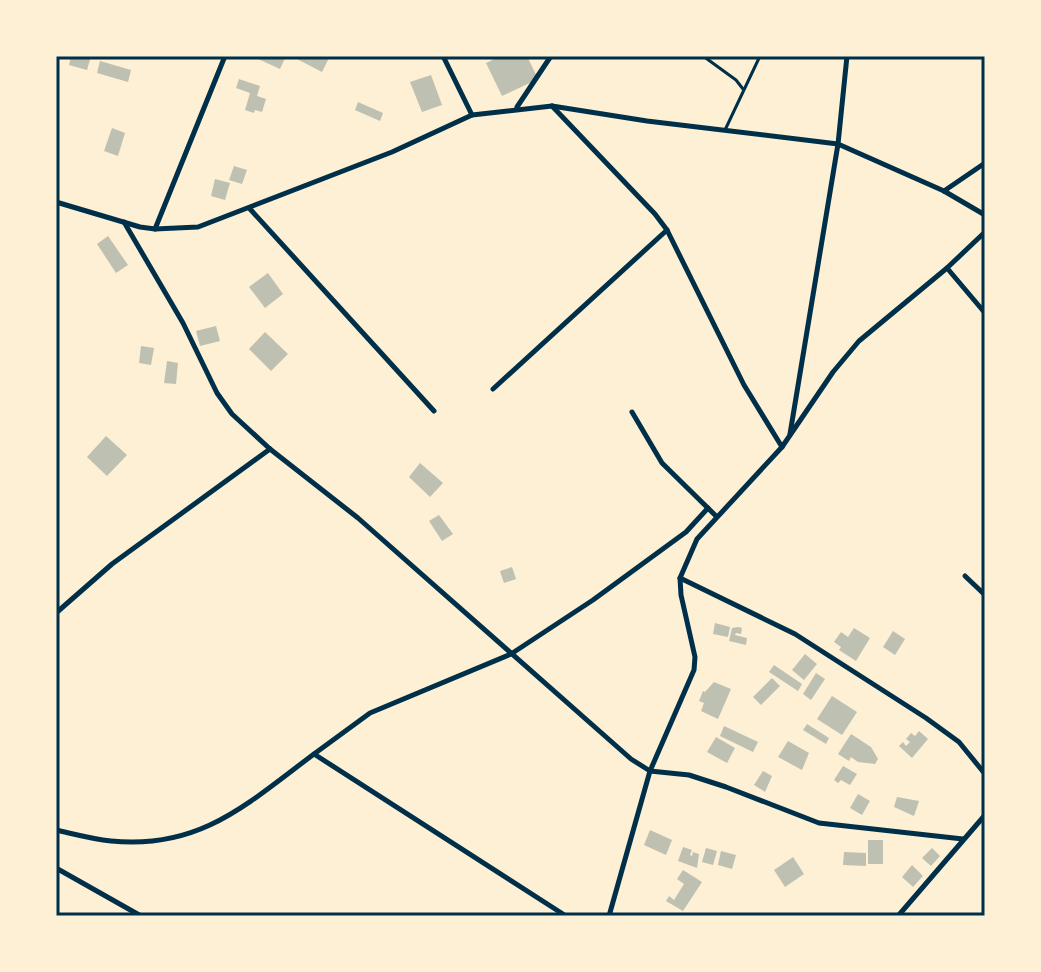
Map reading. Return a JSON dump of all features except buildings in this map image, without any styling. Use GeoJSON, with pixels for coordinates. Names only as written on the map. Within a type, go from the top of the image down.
{"type":"FeatureCollection","features":[{"type":"Feature","properties":{"kind":"street"},"geometry":{"type":"LineString","coordinates":[[155,229],[225,56]]}},
{"type":"Feature","properties":{"kind":"street"},"geometry":{"type":"LineString","coordinates":[[443,56],[472,115]]}},
{"type":"Feature","properties":{"kind":"street"},"geometry":{"type":"LineString","coordinates":[[517,108],[551,56]]}},
{"type":"Feature","properties":{"kind":"street"},"geometry":{"type":"LineString","coordinates":[[789,438],[838,144],[847,56]]}},
{"type":"Feature","properties":{"kind":"street"},"geometry":{"type":"LineString","coordinates":[[552,106],[667,230],[744,385],[782,447]]}},
{"type":"Feature","properties":{"kind":"street"},"geometry":{"type":"LineString","coordinates":[[56,202],[155,229],[198,227],[392,152],[472,115],[552,106],[838,144],[944,191],[985,215]]}},
{"type":"Feature","properties":{"kind":"street"},"geometry":{"type":"LineString","coordinates":[[944,191],[985,163]]}},
{"type":"Feature","properties":{"kind":"street"},"geometry":{"type":"LineString","coordinates":[[250,209],[434,411]]}},
{"type":"Feature","properties":{"kind":"street"},"geometry":{"type":"LineString","coordinates":[[124,222],[183,323],[217,393],[232,414],[270,449],[358,518],[631,759],[650,771],[689,775],[819,823],[963,839]]}},
{"type":"Feature","properties":{"kind":"street"},"geometry":{"type":"LineString","coordinates":[[493,389],[667,230]]}},
{"type":"Feature","properties":{"kind":"street"},"geometry":{"type":"LineString","coordinates":[[609,916],[650,771],[694,670],[695,657],[680,578],[697,539],[782,447],[833,372],[859,341],[985,232]]}},
{"type":"Feature","properties":{"kind":"street"},"geometry":{"type":"LineString","coordinates":[[947,268],[985,313]]}},
{"type":"Feature","properties":{"kind":"street"},"geometry":{"type":"LineString","coordinates":[[632,412],[662,463],[716,516]]}},
{"type":"Feature","properties":{"kind":"street"},"geometry":{"type":"LineString","coordinates":[[56,613],[112,564],[270,449]]}},
{"type":"Feature","properties":{"kind":"street"},"geometry":{"type":"LineString","coordinates":[[56,830],[110,841],[150,841],[182,837],[227,818],[370,713],[511,654],[593,600],[676,539],[708,508]]}},
{"type":"Feature","properties":{"kind":"street"},"geometry":{"type":"LineString","coordinates":[[965,576],[985,595]]}},
{"type":"Feature","properties":{"kind":"street"},"geometry":{"type":"LineString","coordinates":[[680,578],[795,634],[926,718],[959,742],[985,774]]}},
{"type":"Feature","properties":{"kind":"street"},"geometry":{"type":"LineString","coordinates":[[314,754],[566,916]]}},
{"type":"Feature","properties":{"kind":"street"},"geometry":{"type":"LineString","coordinates":[[898,916],[985,815]]}},
{"type":"Feature","properties":{"kind":"street"},"geometry":{"type":"LineString","coordinates":[[56,868],[141,916]]}},
{"type":"Feature","properties":{"kind":"lane"},"geometry":{"type":"LineString","coordinates":[[703,56],[736,80],[743,89]]}},
{"type":"Feature","properties":{"kind":"lane"},"geometry":{"type":"LineString","coordinates":[[725,130],[760,56]]}}]}
